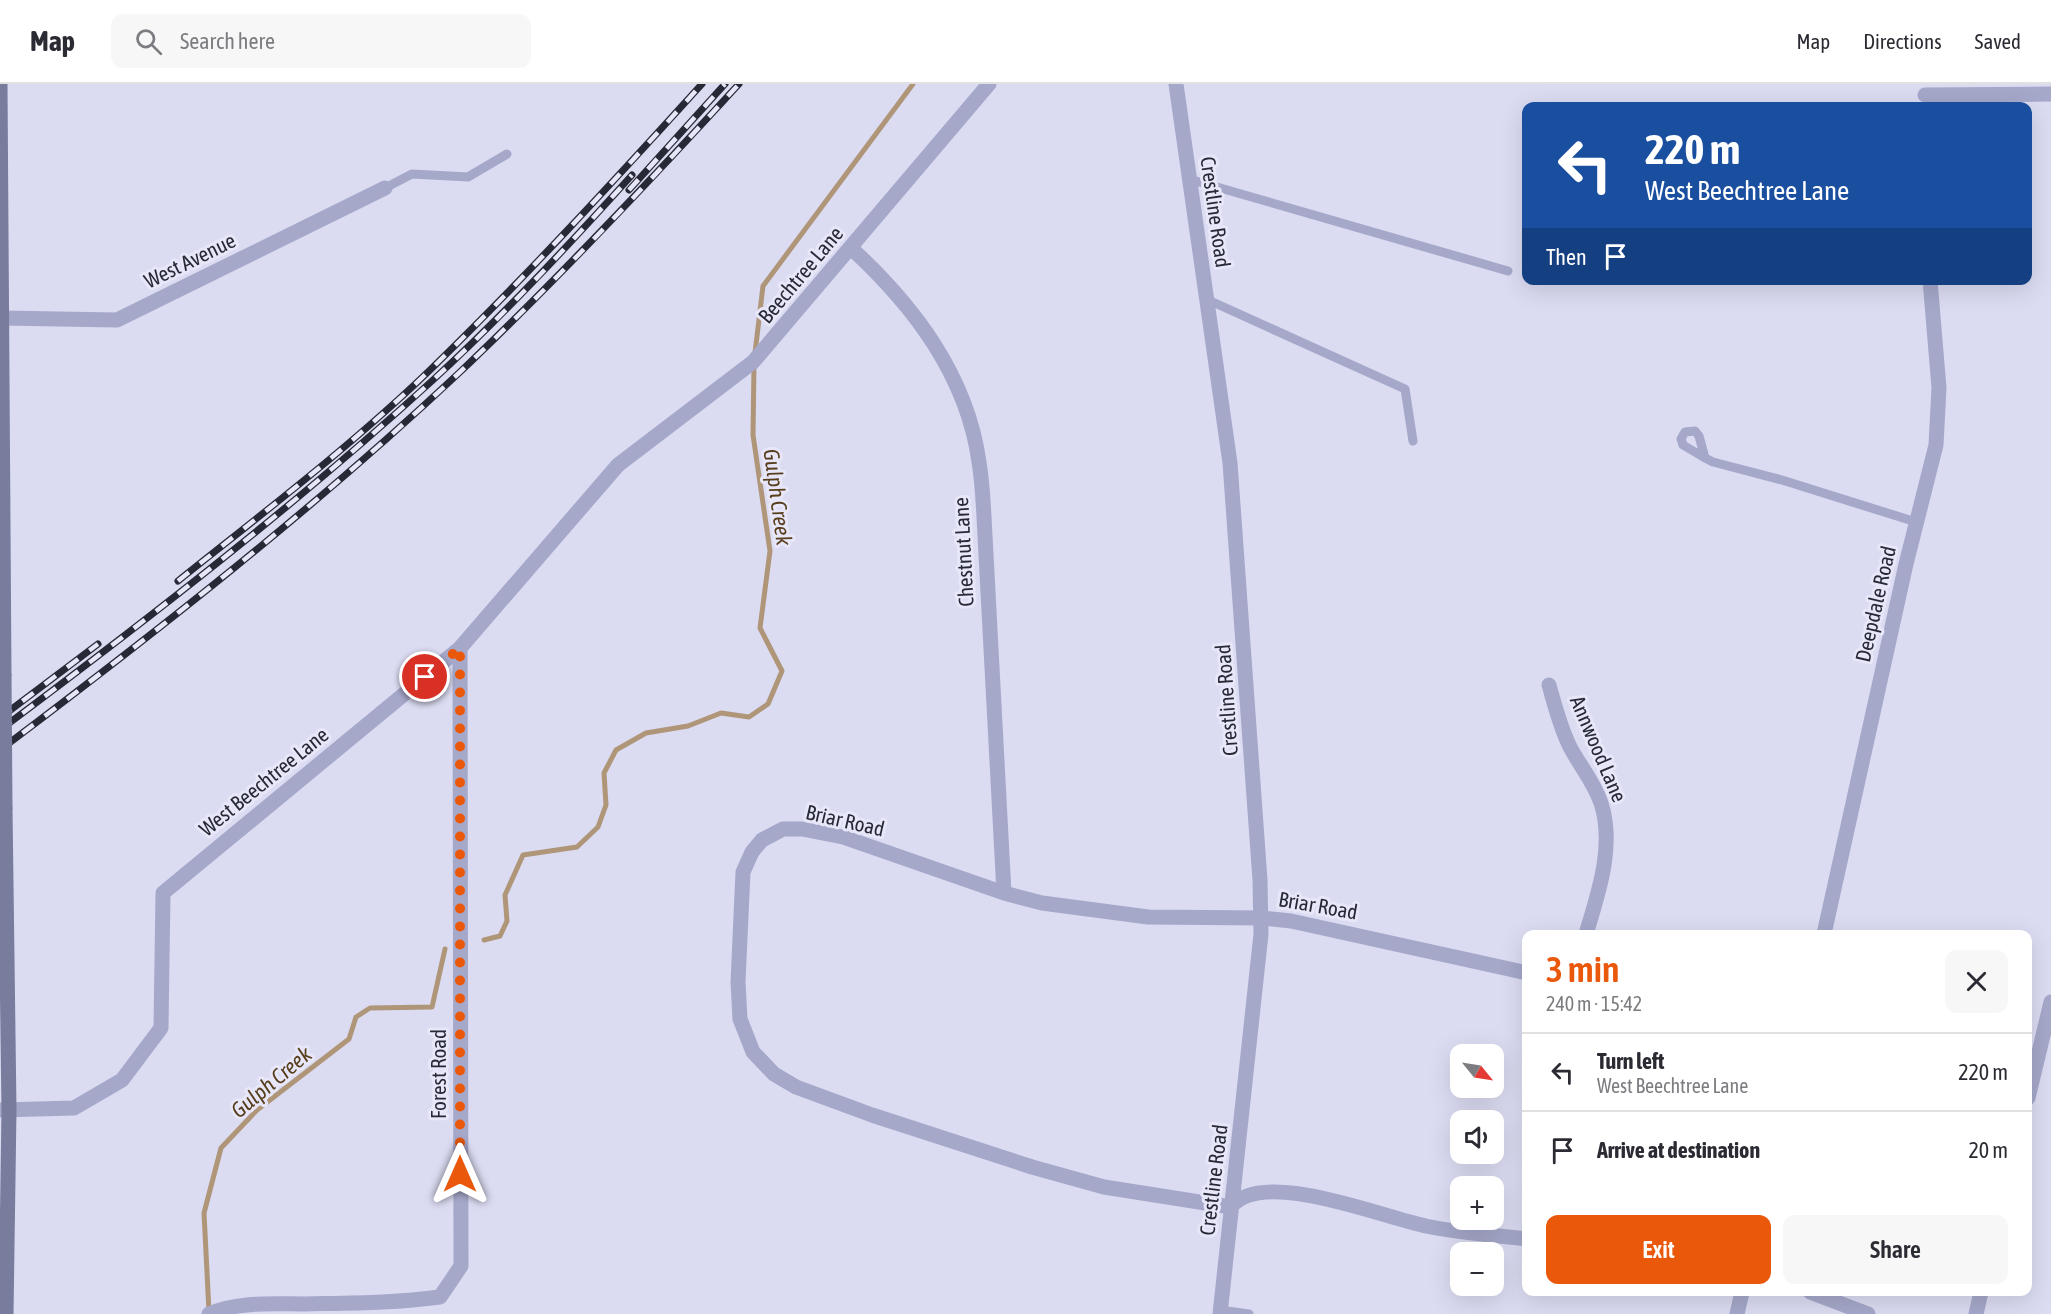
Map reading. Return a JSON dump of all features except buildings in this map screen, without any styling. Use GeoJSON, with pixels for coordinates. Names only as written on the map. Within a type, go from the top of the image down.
{"type":"FeatureCollection","features":[{"type":"Feature","properties":{"kind":"street"},"geometry":{"type":"LineString","coordinates":[[0,84],[6,1314]]}},
{"type":"Feature","properties":{"kind":"street","name":"Beechtree Lane"},"geometry":{"type":"LineString","coordinates":[[618,465],[753,362],[989,84]]}},
{"type":"Feature","properties":{"kind":"street","name":"Crestline Road"},"geometry":{"type":"LineString","coordinates":[[1176,84],[1230,463],[1246,660],[1262,918],[1220,1312]]}},
{"type":"Feature","properties":{"kind":"street"},"geometry":{"type":"LineString","coordinates":[[1925,95],[2051,94]]}},
{"type":"Feature","properties":{"kind":"street","name":"West Avenue"},"geometry":{"type":"LineString","coordinates":[[2,318],[117,320],[385,188]]}},
{"type":"Feature","properties":{"kind":"street","name":"Chestnut Lane"},"geometry":{"type":"LineString","coordinates":[[851,248],[885,280],[918,320],[943,357],[969,419],[979,460],[1004,893]]}},
{"type":"Feature","properties":{"kind":"street","name":"Deepdale Road"},"geometry":{"type":"LineString","coordinates":[[1825,930],[1916,522],[1936,445],[1939,415],[1930,285]]}},
{"type":"Feature","properties":{"kind":"street","name":"West Beechtree Lane"},"geometry":{"type":"LineString","coordinates":[[4,1110],[74,1108],[122,1080],[161,1028],[163,893],[460,648],[618,465]]}},
{"type":"Feature","properties":{"kind":"street","name":"Forest Road"},"geometry":{"type":"LineString","coordinates":[[209,1314],[224,1307],[400,1303],[440,1296],[462,1266],[460,648]]}},
{"type":"Feature","properties":{"kind":"street","name":"Annwood Lane"},"geometry":{"type":"LineString","coordinates":[[1549,685],[1570,747],[1593,784],[1602,804],[1606,826],[1606,848],[1597,896],[1587,930]]}},
{"type":"Feature","properties":{"kind":"street","name":"Briar Road"},"geometry":{"type":"LineString","coordinates":[[1231,1207],[1104,1187],[929,1134],[796,1087],[774,1074],[753,1052],[745,1037],[738,1004],[741,886],[746,862],[752,852],[771,835],[783,829],[802,830],[843,837],[1004,893],[1042,903],[1137,915],[1262,918],[1302,923],[1522,972]]}},
{"type":"Feature","properties":{"kind":"street"},"geometry":{"type":"LineString","coordinates":[[2032,1081],[2051,1002]]}},
{"type":"Feature","properties":{"kind":"street"},"geometry":{"type":"LineString","coordinates":[[1231,1207],[1237,1199],[1247,1194],[1281,1193],[1335,1199],[1426,1227],[1522,1238]]}},
{"type":"Feature","properties":{"kind":"street"},"geometry":{"type":"LineString","coordinates":[[1737,1314],[1741,1296]]}},
{"type":"Feature","properties":{"kind":"street"},"geometry":{"type":"LineString","coordinates":[[1821,1296],[1868,1314]]}},
{"type":"Feature","properties":{"kind":"street"},"geometry":{"type":"LineString","coordinates":[[1976,1314],[1980,1296]]}},
{"type":"Feature","properties":{"kind":"lane"},"geometry":{"type":"LineString","coordinates":[[385,188],[412,174],[468,177],[507,154]]}},
{"type":"Feature","properties":{"kind":"lane"},"geometry":{"type":"LineString","coordinates":[[1189,179],[1508,271]]}},
{"type":"Feature","properties":{"kind":"lane"},"geometry":{"type":"LineString","coordinates":[[1206,299],[1404,389],[1413,441]]}},
{"type":"Feature","properties":{"kind":"lane"},"geometry":{"type":"LineString","coordinates":[[1705,458],[1916,522]]}},
{"type":"Feature","properties":{"kind":"lane"},"geometry":{"type":"LineString","coordinates":[[1220,1312],[1249,1314]]}},
{"type":"Feature","properties":{"kind":"waterway","name":"Gulph Creek"},"geometry":{"type":"LineString","coordinates":[[755,353],[763,286],[913,84]]}},
{"type":"Feature","properties":{"kind":"waterway","name":"Gulph Creek"},"geometry":{"type":"LineString","coordinates":[[484,940],[500,936],[507,921],[505,895],[523,855],[577,847],[598,827],[606,805],[604,773],[616,750],[646,733],[688,726],[721,713],[749,717],[768,704],[782,671],[760,628],[770,551],[753,435],[754,365]]}},
{"type":"Feature","properties":{"kind":"waterway","name":"Gulph Creek"},"geometry":{"type":"LineString","coordinates":[[209,1312],[204,1213],[221,1148],[257,1110],[349,1039],[356,1017],[370,1008],[432,1007],[445,949]]}},
{"type":"Feature","properties":{"kind":"railway"},"geometry":{"type":"LineString","coordinates":[[178,581],[338,452],[429,371],[534,266],[702,84]]}},
{"type":"Feature","properties":{"kind":"railway"},"geometry":{"type":"LineString","coordinates":[[629,190],[725,84]]}},
{"type":"Feature","properties":{"kind":"railway"},"geometry":{"type":"LineString","coordinates":[[0,750],[235,567],[293,520],[405,422],[460,372],[567,266],[739,84]]}},
{"type":"Feature","properties":{"kind":"railway"},"geometry":{"type":"LineString","coordinates":[[0,730],[221,560],[381,426],[459,356],[560,254],[632,175]]}},
{"type":"Feature","properties":{"kind":"railway"},"geometry":{"type":"LineString","coordinates":[[0,718],[98,644]]}},
{"type":"Feature","properties":{"kind":"route"},"geometry":{"type":"LineString","coordinates":[[425,677],[460,648],[460,1174]]}}]}
